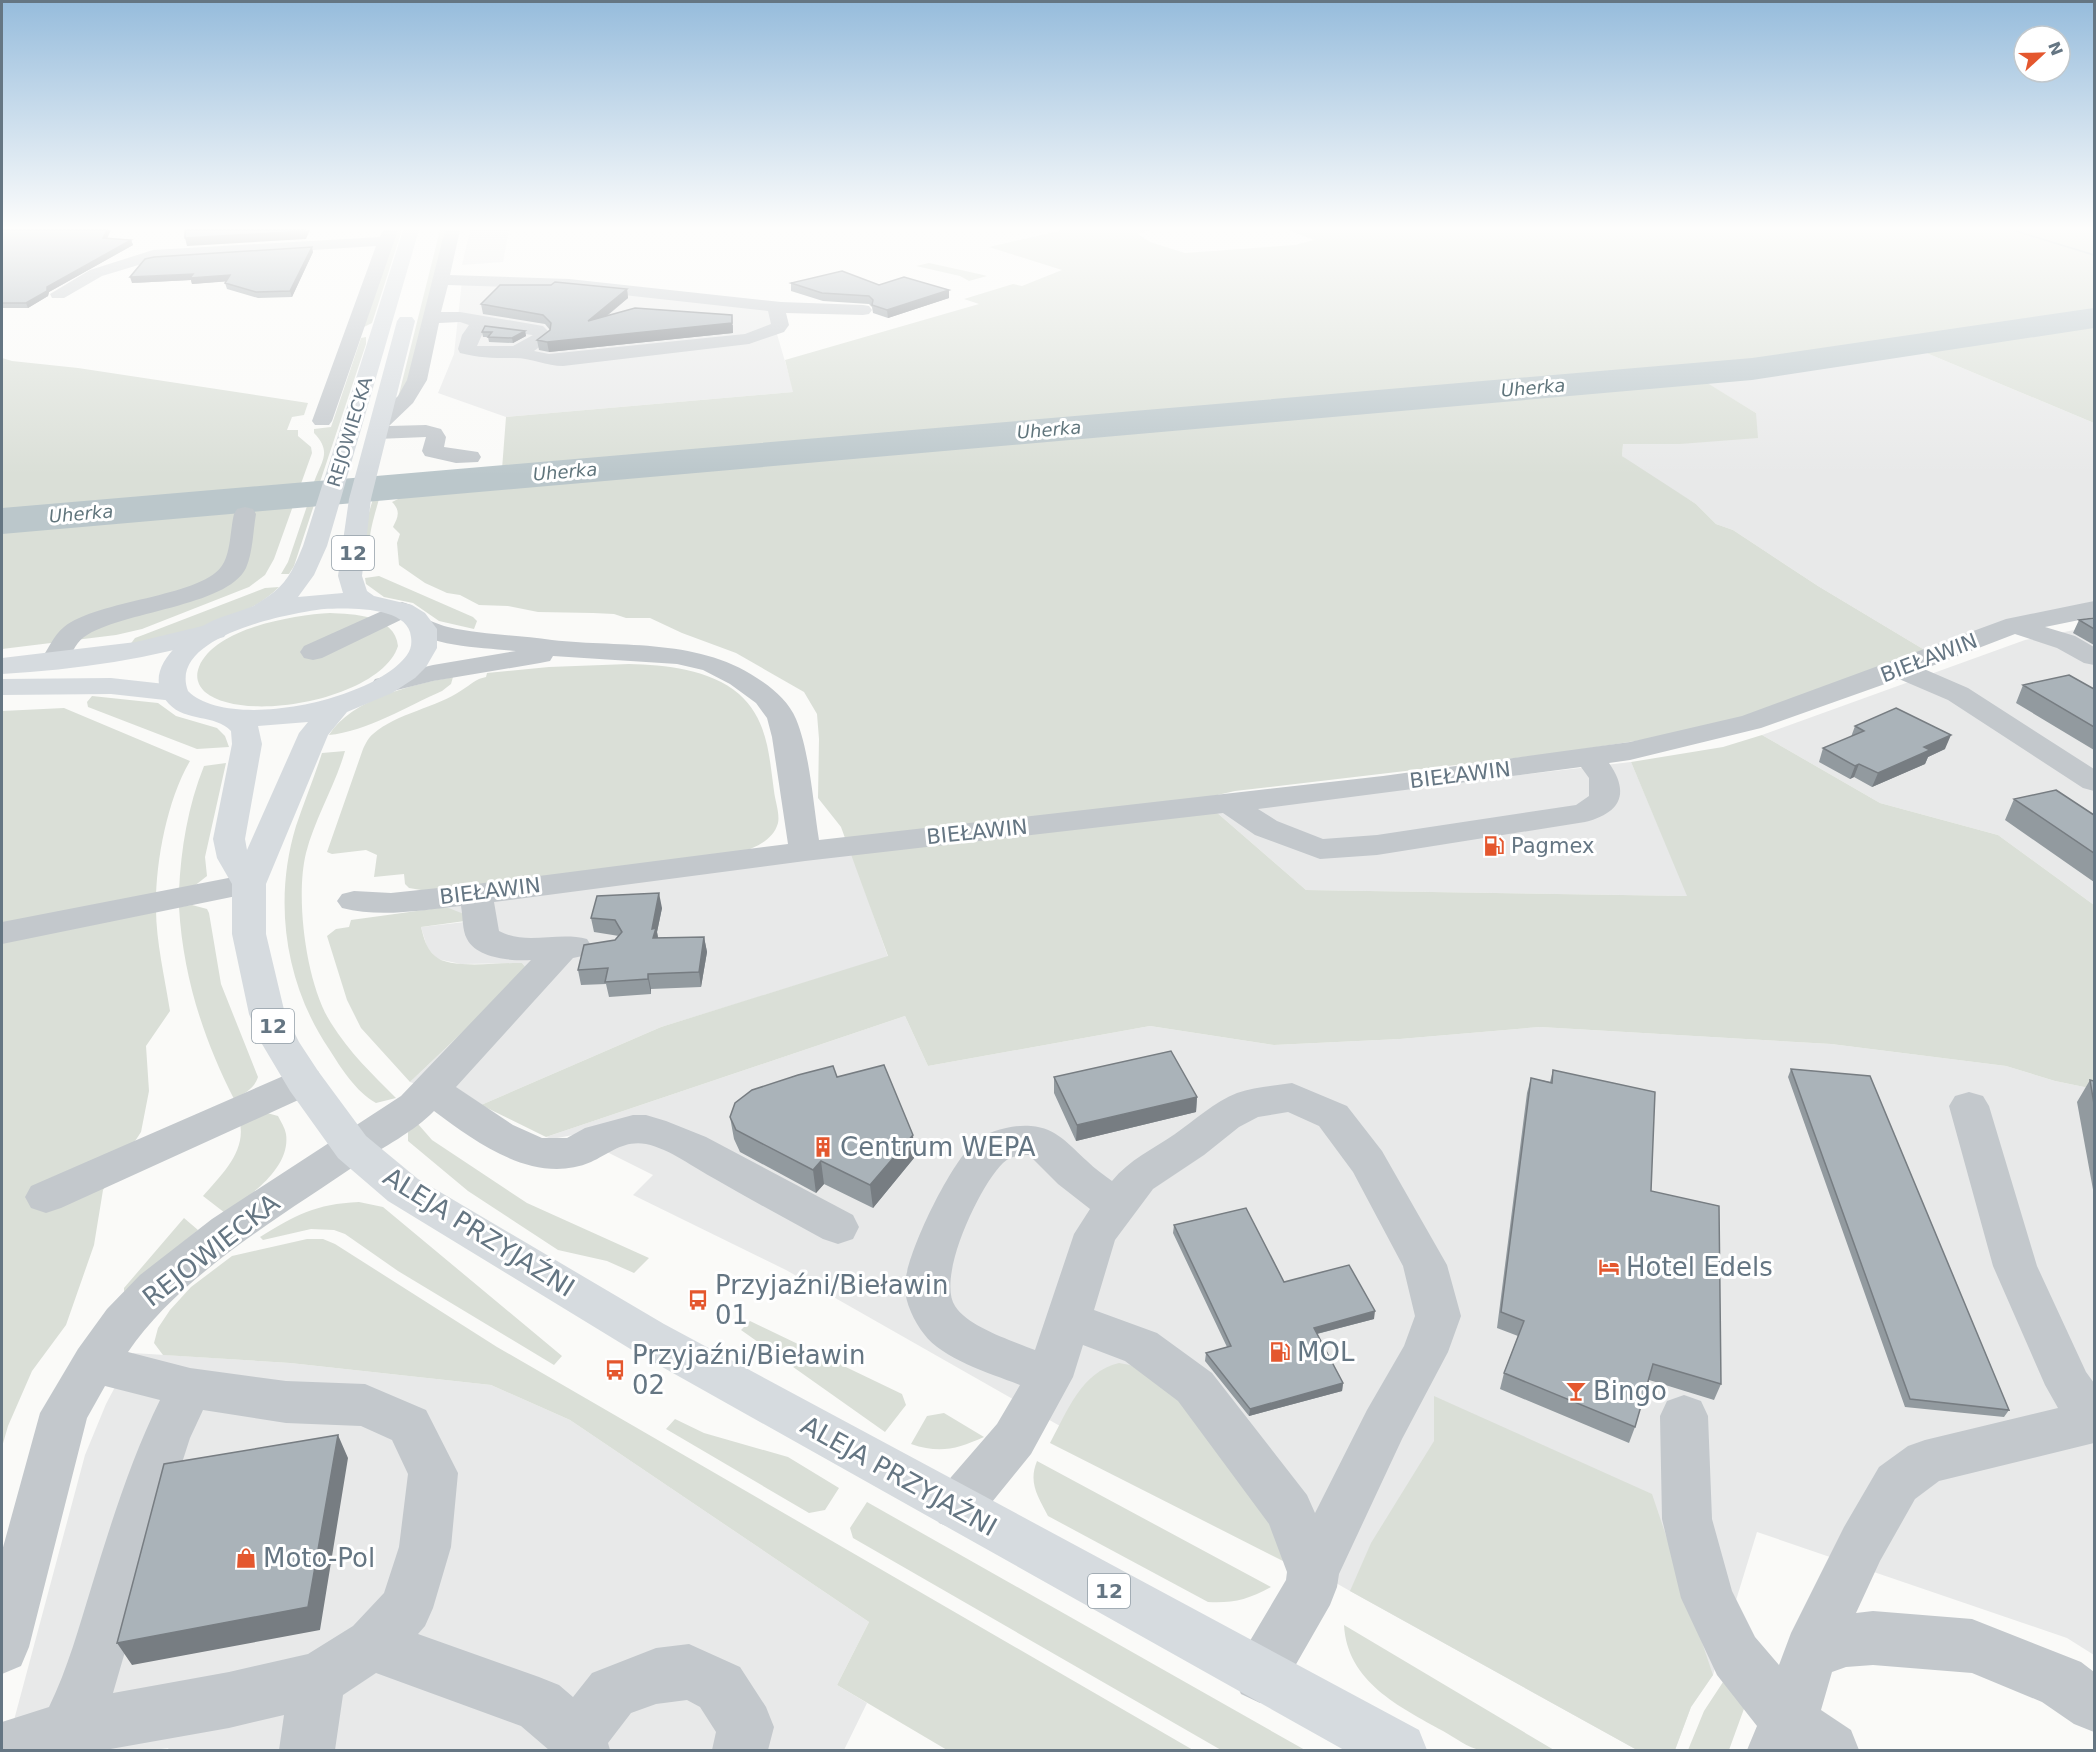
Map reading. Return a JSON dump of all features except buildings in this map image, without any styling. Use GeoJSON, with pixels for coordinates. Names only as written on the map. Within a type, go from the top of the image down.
{"type":"FeatureCollection","features":[{"type":"Feature","properties":{"kind":"main road","name":"REJOWIECKA"},"geometry":{"type":"LineString","coordinates":[[257,614],[285,597],[300,581],[315,546],[386,312]]}},
{"type":"Feature","properties":{"kind":"main road","name":"REJOWIECKA"},"geometry":{"type":"LineString","coordinates":[[365,601],[356,594],[350,576],[363,488],[409,312]]}},
{"type":"Feature","properties":{"kind":"main road","name":"12"},"geometry":{"type":"LineString","coordinates":[[365,601],[402,610],[414,617],[423,627],[426,637],[424,649],[420,655],[403,673],[385,685],[338,705],[284,716],[231,717],[195,708],[174,693],[171,681],[173,668],[182,655],[214,631],[257,614],[301,603],[365,601]]}},
{"type":"Feature","properties":{"kind":"main road"},"geometry":{"type":"LineString","coordinates":[[2,666],[136,652],[214,631]]}},
{"type":"Feature","properties":{"kind":"main road"},"geometry":{"type":"LineString","coordinates":[[2,687],[111,686],[174,693]]}},
{"type":"Feature","properties":{"kind":"main road","name":"ALEJA PRZYJAŹNI"},"geometry":{"type":"LineString","coordinates":[[338,705],[314,733],[249,884],[249,934],[267,1014],[281,1044],[304,1082],[352,1147],[403,1190],[628,1325],[1398,1750]]}},
{"type":"Feature","properties":{"kind":"main road"},"geometry":{"type":"LineString","coordinates":[[231,717],[243,724],[247,731],[247,744],[229,839],[233,858],[249,884]]}},
{"type":"Feature","properties":{"kind":"street"},"geometry":{"type":"LineString","coordinates":[[322,421],[361,312]]}},
{"type":"Feature","properties":{"kind":"street"},"geometry":{"type":"LineString","coordinates":[[379,429],[406,399],[417,380],[433,312]]}},
{"type":"Feature","properties":{"kind":"street"},"geometry":{"type":"LineString","coordinates":[[480,322],[471,335],[467,349],[480,353],[514,352],[549,360],[563,360],[749,339],[778,328],[780,325],[777,312]]}},
{"type":"Feature","properties":{"kind":"street"},"geometry":{"type":"LineString","coordinates":[[431,318],[460,317],[480,322],[523,327],[537,330],[542,334],[541,339],[535,344],[514,352]]}},
{"type":"Feature","properties":{"kind":"street"},"geometry":{"type":"LineString","coordinates":[[353,333],[381,330]]}},
{"type":"Feature","properties":{"kind":"street"},"geometry":{"type":"LineString","coordinates":[[379,429],[426,430],[434,433],[436,438],[433,451],[438,454],[470,457]]}},
{"type":"Feature","properties":{"kind":"street"},"geometry":{"type":"LineString","coordinates":[[54,661],[73,632],[90,623],[225,579],[233,569],[245,514]]}},
{"type":"Feature","properties":{"kind":"street","name":"BIEŁAWIN"},"geometry":{"type":"LineString","coordinates":[[354,901],[392,903],[476,894],[805,851],[1229,803],[1590,758],[1641,749],[1751,722],[2015,625],[2094,609]]}},
{"type":"Feature","properties":{"kind":"street"},"geometry":{"type":"LineString","coordinates":[[313,652],[402,610]]}},
{"type":"Feature","properties":{"kind":"street"},"geometry":{"type":"LineString","coordinates":[[2015,625],[2066,642],[2094,657]]}},
{"type":"Feature","properties":{"kind":"street"},"geometry":{"type":"LineString","coordinates":[[423,627],[442,634],[572,650],[660,654],[694,660],[726,670],[755,688],[775,707],[787,736],[805,851]]}},
{"type":"Feature","properties":{"kind":"street"},"geometry":{"type":"LineString","coordinates":[[385,685],[433,673],[572,650]]}},
{"type":"Feature","properties":{"kind":"street"},"geometry":{"type":"LineString","coordinates":[[1900,669],[1958,694],[2094,782]]}},
{"type":"Feature","properties":{"kind":"street"},"geometry":{"type":"LineString","coordinates":[[1229,803],[1266,828],[1320,849],[1377,845],[1585,813],[1605,800],[1604,778],[1590,758]]}},
{"type":"Feature","properties":{"kind":"street"},"geometry":{"type":"LineString","coordinates":[[2,933],[249,884]]}},
{"type":"Feature","properties":{"kind":"street"},"geometry":{"type":"LineString","coordinates":[[476,894],[483,937],[508,950],[606,945]]}},
{"type":"Feature","properties":{"kind":"street","name":"REJOWIECKA"},"geometry":{"type":"LineString","coordinates":[[2,1647],[64,1413],[94,1363],[123,1322],[156,1288],[227,1231],[415,1106],[564,947]]}},
{"type":"Feature","properties":{"kind":"street"},"geometry":{"type":"LineString","coordinates":[[46,1197],[304,1082]]}},
{"type":"Feature","properties":{"kind":"street"},"geometry":{"type":"LineString","coordinates":[[430,1088],[489,1128],[540,1154],[558,1156],[575,1152],[599,1138],[640,1129],[651,1130],[694,1149],[837,1227]]}},
{"type":"Feature","properties":{"kind":"street"},"geometry":{"type":"LineString","coordinates":[[957,1507],[1014,1438],[1050,1377],[1095,1234],[1138,1178],[1190,1144],[1225,1117],[1248,1104],[1292,1097],[1333,1116],[1368,1162],[1425,1264],[1438,1316],[1425,1352],[1384,1425],[1313,1572],[1311,1587],[1260,1675]]}},
{"type":"Feature","properties":{"kind":"street"},"geometry":{"type":"LineString","coordinates":[[1798,1741],[1810,1652],[1862,1544],[1897,1483],[1925,1462],[2001,1442],[2094,1422],[2069,1384],[2015,1266],[1969,1106]]}},
{"type":"Feature","properties":{"kind":"street"},"geometry":{"type":"LineString","coordinates":[[1050,1377],[975,1344],[944,1325],[931,1306],[927,1283],[935,1251],[969,1177],[988,1152],[1015,1141],[1035,1141],[1051,1151],[1072,1172],[1116,1207]]}},
{"type":"Feature","properties":{"kind":"street"},"geometry":{"type":"LineString","coordinates":[[1068,1320],[1141,1347],[1195,1388],[1289,1511],[1313,1572]]}},
{"type":"Feature","properties":{"kind":"street"},"geometry":{"type":"LineString","coordinates":[[2,1750],[68,1729],[229,1700],[318,1679],[372,1646],[406,1608],[425,1547],[433,1473],[409,1425],[365,1406],[286,1402],[190,1388],[94,1363]]}},
{"type":"Feature","properties":{"kind":"street"},"geometry":{"type":"LineString","coordinates":[[68,1729],[90,1681],[135,1528],[166,1438],[190,1388]]}},
{"type":"Feature","properties":{"kind":"street"},"geometry":{"type":"LineString","coordinates":[[1684,1416],[1687,1519],[1707,1598],[1736,1656],[1798,1741]]}},
{"type":"Feature","properties":{"kind":"street"},"geometry":{"type":"LineString","coordinates":[[1810,1652],[1846,1640],[1873,1638],[1972,1646],[2061,1682],[2094,1704]]}},
{"type":"Feature","properties":{"kind":"street"},"geometry":{"type":"LineString","coordinates":[[372,1646],[538,1705],[579,1744],[612,1692],[656,1676],[688,1672],[720,1687],[746,1727],[741,1750]]}},
{"type":"Feature","properties":{"kind":"street"},"geometry":{"type":"LineString","coordinates":[[307,1750],[318,1679]]}},
{"type":"Feature","properties":{"kind":"shaded area"},"geometry":{"type":"Polygon","coordinates":[[[367,312],[376,312],[372,323],[362,328],[367,312]]]}},
{"type":"Feature","properties":{"kind":"shaded area"},"geometry":{"type":"Polygon","coordinates":[[[420,312],[428,312],[413,378],[398,398],[420,312]]]}},
{"type":"Feature","properties":{"kind":"shaded area"},"geometry":{"type":"Polygon","coordinates":[[[459,312],[770,312],[794,392],[506,417],[438,393],[454,354],[459,312]]]}},
{"type":"Feature","properties":{"kind":"shaded area"},"geometry":{"type":"Polygon","coordinates":[[[952,312],[2094,312],[2094,423],[1924,352],[1704,381],[1756,413],[1758,438],[1680,444],[1623,444],[1622,456],[1696,504],[1716,524],[1733,530],[1818,586],[1928,652],[1747,717],[1642,740],[1558,753],[1235,791],[1213,796],[1215,811],[1306,890],[1687,896],[1631,762],[1723,747],[1762,735],[1880,803],[1998,835],[2094,905],[2094,1089],[2055,1081],[2006,1066],[1831,1044],[1540,1027],[1400,1039],[1274,1045],[1150,1026],[928,1066],[905,1016],[546,1137],[481,1105],[661,1027],[888,956],[841,827],[818,798],[817,714],[804,692],[736,653],[682,633],[650,618],[626,618],[614,614],[538,612],[508,606],[479,605],[460,595],[447,593],[425,583],[399,565],[397,543],[400,534],[393,527],[398,511],[392,502],[437,480],[502,469],[506,417],[793,392],[785,360],[952,312]]]}},
{"type":"Feature","properties":{"kind":"shaded area"},"geometry":{"type":"Polygon","coordinates":[[[366,337],[366,344],[320,482],[314,482],[324,451],[314,429],[331,427],[361,338],[366,337]]]}},
{"type":"Feature","properties":{"kind":"shaded area"},"geometry":{"type":"Polygon","coordinates":[[[1924,352],[2094,423],[2094,601],[2011,622],[1928,652],[1818,586],[1733,530],[1716,524],[1696,504],[1637,468],[1622,456],[1623,443],[1680,444],[1756,413],[1703,381],[1924,352]]]}},
{"type":"Feature","properties":{"kind":"shaded area"},"geometry":{"type":"Polygon","coordinates":[[[2,358],[308,403],[304,415],[292,417],[287,430],[298,430],[298,436],[311,447],[312,453],[274,559],[265,575],[249,587],[142,629],[116,635],[2,649],[2,358]]]}},
{"type":"Feature","properties":{"kind":"shaded area"},"geometry":{"type":"Polygon","coordinates":[[[373,499],[379,499],[372,524],[369,548],[372,565],[364,567],[365,533],[373,499]]]}},
{"type":"Feature","properties":{"kind":"shaded area"},"geometry":{"type":"Polygon","coordinates":[[[314,505],[294,566],[289,574],[281,574],[288,562],[307,506],[314,505]]]}},
{"type":"Feature","properties":{"kind":"shaded area"},"geometry":{"type":"Polygon","coordinates":[[[379,576],[473,617],[477,621],[474,629],[439,621],[413,603],[384,597],[366,584],[365,578],[379,576]]]}},
{"type":"Feature","properties":{"kind":"shaded area"},"geometry":{"type":"Polygon","coordinates":[[[279,587],[247,610],[229,619],[188,633],[129,646],[135,638],[265,588],[279,587]]]}},
{"type":"Feature","properties":{"kind":"shaded area"},"geometry":{"type":"Polygon","coordinates":[[[330,613],[372,618],[389,628],[395,636],[398,646],[387,664],[367,680],[340,692],[310,701],[279,706],[250,706],[224,702],[205,692],[201,687],[197,677],[199,667],[208,654],[221,642],[257,626],[296,617],[330,613]]]}},
{"type":"Feature","properties":{"kind":"shaded area"},"geometry":{"type":"Polygon","coordinates":[[[2094,626],[2094,905],[1998,835],[1880,803],[1762,735],[2025,640],[2094,626]]]}},
{"type":"Feature","properties":{"kind":"shaded area"},"geometry":{"type":"Polygon","coordinates":[[[629,664],[672,667],[701,674],[727,686],[749,704],[766,739],[778,811],[776,829],[768,839],[740,853],[427,891],[409,888],[405,884],[404,874],[374,877],[377,855],[366,850],[332,854],[327,852],[363,749],[370,737],[383,727],[452,696],[476,680],[486,677],[487,673],[549,667],[629,664]]]}},
{"type":"Feature","properties":{"kind":"shaded area"},"geometry":{"type":"Polygon","coordinates":[[[453,677],[451,684],[442,691],[401,711],[357,729],[329,735],[339,722],[352,712],[385,695],[453,677]]]}},
{"type":"Feature","properties":{"kind":"shaded area"},"geometry":{"type":"Polygon","coordinates":[[[92,696],[158,703],[176,716],[217,728],[225,736],[229,747],[197,749],[88,707],[87,702],[92,696]]]}},
{"type":"Feature","properties":{"kind":"shaded area"},"geometry":{"type":"Polygon","coordinates":[[[64,708],[190,761],[169,813],[160,853],[156,891],[157,934],[170,1011],[146,1046],[149,1091],[141,1132],[103,1190],[94,1245],[66,1325],[32,1371],[8,1426],[2,1447],[2,711],[64,708]]]}},
{"type":"Feature","properties":{"kind":"shaded area"},"geometry":{"type":"Polygon","coordinates":[[[345,751],[314,827],[306,853],[303,871],[302,916],[309,964],[322,1006],[345,1044],[396,1098],[376,1103],[362,1093],[349,1079],[314,1024],[293,970],[287,941],[285,883],[296,826],[322,753],[345,751]]]}},
{"type":"Feature","properties":{"kind":"shaded area"},"geometry":{"type":"Polygon","coordinates":[[[1631,762],[1688,896],[1306,890],[1215,811],[1631,762]]]}},
{"type":"Feature","properties":{"kind":"shaded area"},"geometry":{"type":"Polygon","coordinates":[[[226,763],[205,857],[207,876],[193,887],[179,891],[186,827],[198,781],[204,766],[226,763]]]}},
{"type":"Feature","properties":{"kind":"shaded area"},"geometry":{"type":"Polygon","coordinates":[[[851,851],[888,957],[661,1027],[481,1105],[410,1082],[528,970],[522,963],[461,964],[437,959],[427,947],[421,927],[465,922],[446,907],[851,851]]]}},
{"type":"Feature","properties":{"kind":"shaded area"},"geometry":{"type":"Polygon","coordinates":[[[192,905],[207,909],[209,913],[221,984],[258,1077],[252,1088],[234,1099],[204,1030],[190,982],[179,907],[192,905]]]}},
{"type":"Feature","properties":{"kind":"shaded area"},"geometry":{"type":"Polygon","coordinates":[[[446,907],[464,914],[465,921],[421,927],[427,946],[435,956],[452,963],[463,964],[522,963],[528,970],[410,1082],[361,1028],[347,1000],[327,936],[336,929],[349,927],[351,920],[446,907]]]}},
{"type":"Feature","properties":{"kind":"shaded area"},"geometry":{"type":"Polygon","coordinates":[[[905,1016],[928,1066],[1150,1026],[1274,1045],[1400,1039],[1540,1027],[1831,1044],[2006,1066],[2055,1081],[2094,1089],[2094,1655],[2067,1638],[1757,1532],[1713,1675],[1691,1707],[1675,1750],[1637,1750],[1350,1591],[786,1270],[633,1195],[653,1175],[573,1135],[552,1139],[546,1137],[905,1016]]]}},
{"type":"Feature","properties":{"kind":"shaded area"},"geometry":{"type":"Polygon","coordinates":[[[267,1113],[278,1116],[285,1130],[286,1146],[282,1158],[267,1180],[225,1213],[203,1196],[232,1161],[237,1151],[241,1130],[239,1119],[267,1113]]]}},
{"type":"Feature","properties":{"kind":"shaded area"},"geometry":{"type":"Polygon","coordinates":[[[418,1124],[432,1140],[527,1203],[649,1258],[634,1273],[607,1261],[558,1250],[468,1191],[408,1141],[408,1132],[418,1124]]]}},
{"type":"Feature","properties":{"kind":"shaded area"},"geometry":{"type":"Polygon","coordinates":[[[359,1202],[383,1207],[562,1356],[554,1365],[398,1271],[345,1234],[334,1230],[311,1229],[263,1240],[260,1237],[306,1212],[330,1205],[359,1202]]]}},
{"type":"Feature","properties":{"kind":"shaded area"},"geometry":{"type":"Polygon","coordinates":[[[184,1218],[198,1230],[124,1292],[124,1288],[184,1218]]]}},
{"type":"Feature","properties":{"kind":"shaded area"},"geometry":{"type":"Polygon","coordinates":[[[307,1239],[323,1239],[335,1244],[497,1347],[1193,1750],[947,1750],[837,1685],[869,1622],[570,1420],[491,1385],[290,1363],[163,1355],[154,1343],[158,1328],[170,1310],[191,1287],[232,1256],[307,1239]]]}},
{"type":"Feature","properties":{"kind":"shaded area"},"geometry":{"type":"Polygon","coordinates":[[[750,1321],[902,1394],[906,1405],[885,1432],[741,1330],[750,1321]]]}},
{"type":"Feature","properties":{"kind":"shaded area"},"geometry":{"type":"Polygon","coordinates":[[[133,1353],[290,1363],[491,1385],[570,1420],[869,1622],[837,1685],[867,1703],[844,1750],[169,1750],[168,1748],[154,1750],[6,1750],[85,1455],[106,1404],[133,1353]]]}},
{"type":"Feature","properties":{"kind":"shaded area"},"geometry":{"type":"Polygon","coordinates":[[[1119,1363],[1130,1365],[1176,1390],[1276,1517],[1285,1562],[1050,1443],[1069,1406],[1085,1384],[1106,1368],[1119,1363]]]}},
{"type":"Feature","properties":{"kind":"shaded area"},"geometry":{"type":"Polygon","coordinates":[[[1434,1396],[1652,1494],[1713,1675],[1691,1707],[1675,1750],[1637,1750],[1350,1591],[1371,1543],[1434,1441],[1434,1396]]]}},
{"type":"Feature","properties":{"kind":"shaded area"},"geometry":{"type":"Polygon","coordinates":[[[944,1413],[984,1437],[948,1449],[931,1449],[911,1444],[927,1416],[944,1413]]]}},
{"type":"Feature","properties":{"kind":"shaded area"},"geometry":{"type":"Polygon","coordinates":[[[675,1419],[704,1433],[788,1457],[839,1488],[825,1510],[809,1513],[666,1429],[675,1419]]]}},
{"type":"Feature","properties":{"kind":"shaded area"},"geometry":{"type":"Polygon","coordinates":[[[1037,1461],[1271,1587],[1240,1600],[1208,1602],[1048,1516],[1034,1483],[1034,1469],[1037,1461]]]}},
{"type":"Feature","properties":{"kind":"shaded area"},"geometry":{"type":"Polygon","coordinates":[[[867,1502],[1305,1750],[1221,1750],[853,1538],[850,1528],[867,1502]]]}},
{"type":"Feature","properties":{"kind":"shaded area"},"geometry":{"type":"Polygon","coordinates":[[[1344,1625],[1554,1750],[1487,1751],[1475,1749],[1410,1712],[1378,1690],[1365,1677],[1347,1645],[1344,1625]]]}},
{"type":"Feature","properties":{"kind":"shaded area"},"geometry":{"type":"Polygon","coordinates":[[[1723,1682],[1745,1706],[1729,1750],[1688,1750],[1704,1711],[1723,1682]]]}},
{"type":"Feature","properties":{"kind":"waterway","name":"Uherka"},"geometry":{"type":"LineString","coordinates":[[2,521],[1752,369],[2094,318]]}},
{"type":"Feature","properties":{"kind":"place","name":"Pagmex"},"geometry":{"type":"Point","coordinates":[1494,846]}},
{"type":"Feature","properties":{"kind":"place","name":"Centrum WEPA"},"geometry":{"type":"Point","coordinates":[823,1147]}},
{"type":"Feature","properties":{"kind":"place","name":"Hotel Edels"},"geometry":{"type":"Point","coordinates":[1609,1267]}},
{"type":"Feature","properties":{"kind":"place","name":"Przyjaźni/Bieławin 01"},"geometry":{"type":"Point","coordinates":[698,1300]}},
{"type":"Feature","properties":{"kind":"place","name":"MOL"},"geometry":{"type":"Point","coordinates":[1280,1352]}},
{"type":"Feature","properties":{"kind":"place","name":"Przyjaźni/Bieławin 02"},"geometry":{"type":"Point","coordinates":[615,1370]}},
{"type":"Feature","properties":{"kind":"place","name":"Bingo"},"geometry":{"type":"Point","coordinates":[1576,1391]}},
{"type":"Feature","properties":{"kind":"place","name":"Moto-Pol"},"geometry":{"type":"Point","coordinates":[246,1558]}}]}
